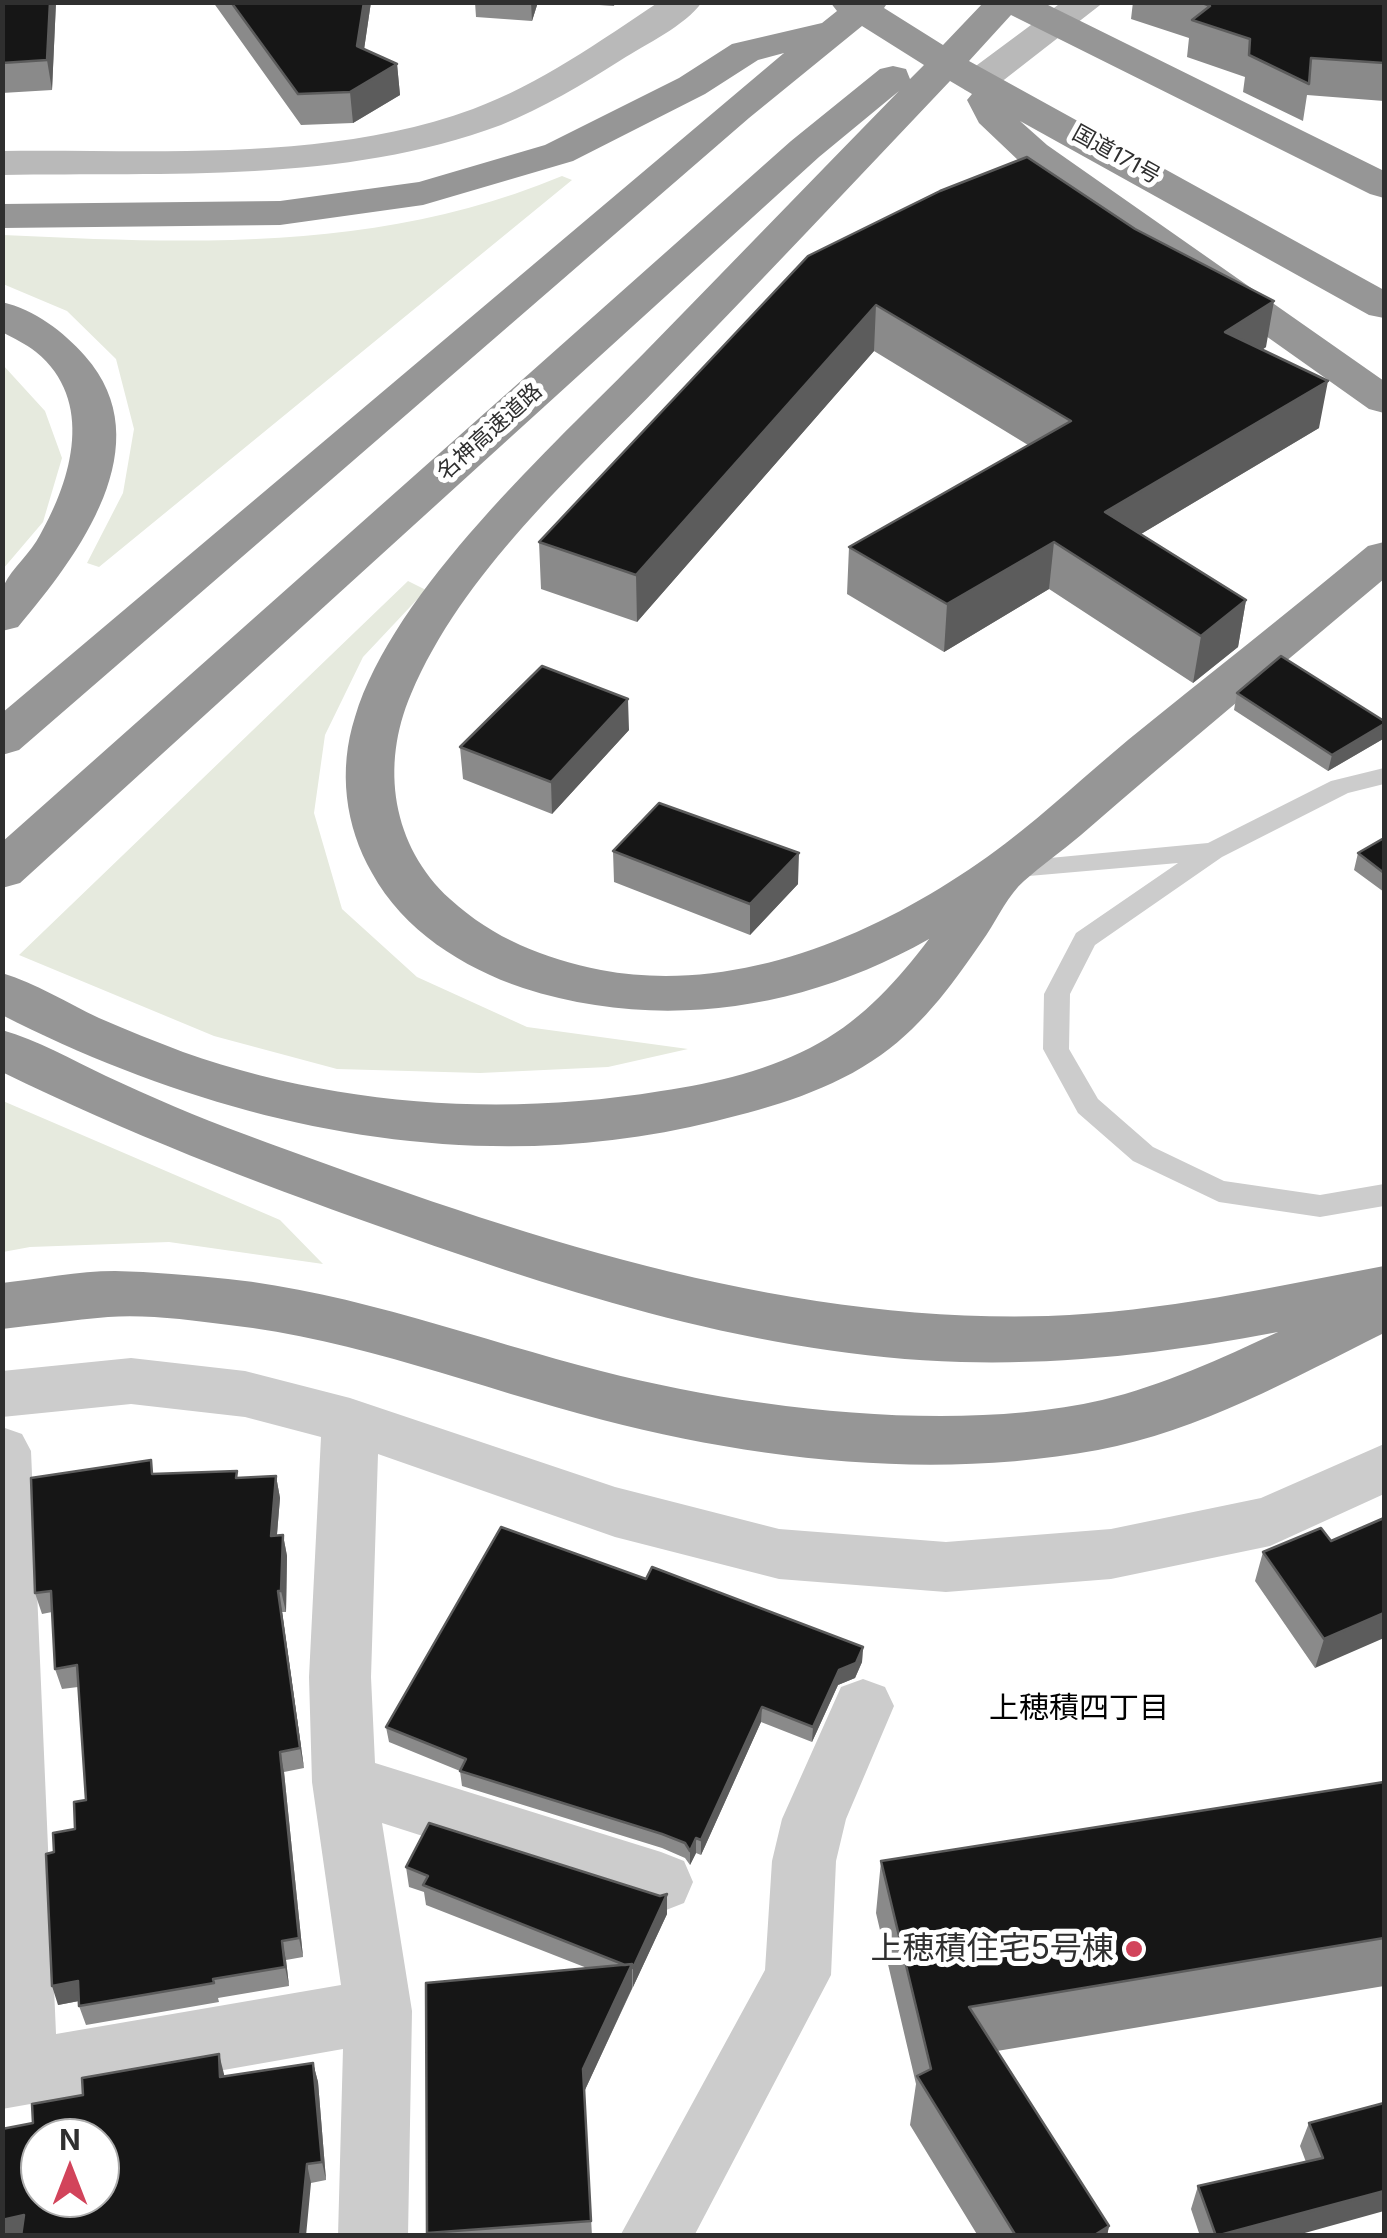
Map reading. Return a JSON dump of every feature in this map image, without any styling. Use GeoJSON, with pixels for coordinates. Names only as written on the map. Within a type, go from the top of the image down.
{"type":"FeatureCollection","features":[{"type":"Feature","properties":{"kind":"highway"},"geometry":{"type":"LineString","coordinates":[[2,216],[280,213],[424,193],[559,153],[692,86],[746,52],[870,2]]}},
{"type":"Feature","properties":{"kind":"highway","name":"名神高速道路"},"geometry":{"type":"LineString","coordinates":[[2,871],[824,160],[985,2]]}},
{"type":"Feature","properties":{"kind":"highway"},"geometry":{"type":"LineString","coordinates":[[1004,2],[824,160],[488,546],[418,632],[385,697],[368,761],[376,826],[402,882],[451,931],[522,970],[595,990],[667,998],[742,991],[819,968],[900,930],[1005,869],[1380,549]]}},
{"type":"Feature","properties":{"kind":"highway"},"geometry":{"type":"LineString","coordinates":[[1014,2],[1072,12],[1384,186]]}},
{"type":"Feature","properties":{"kind":"highway"},"geometry":{"type":"LineString","coordinates":[[2,739],[841,16]]}},
{"type":"Feature","properties":{"kind":"highway","name":"国道171号"},"geometry":{"type":"LineString","coordinates":[[841,16],[978,82],[1384,306]]}},
{"type":"Feature","properties":{"kind":"highway"},"geometry":{"type":"LineString","coordinates":[[978,82],[992,116],[1033,153],[1384,400]]}},
{"type":"Feature","properties":{"kind":"highway"},"geometry":{"type":"LineString","coordinates":[[2,314],[32,327],[70,359],[89,394],[97,432],[91,479],[72,524],[2,617]]}},
{"type":"Feature","properties":{"kind":"highway"},"geometry":{"type":"LineString","coordinates":[[2,992],[148,1058],[259,1094],[358,1117],[464,1128],[570,1127],[761,1091],[842,1055],[902,1009],[1005,869]]}},
{"type":"Feature","properties":{"kind":"highway"},"geometry":{"type":"LineString","coordinates":[[2,1049],[172,1129],[442,1227],[611,1284],[765,1318],[900,1337],[1050,1339],[1198,1322],[1384,1289]]}},
{"type":"Feature","properties":{"kind":"highway"},"geometry":{"type":"LineString","coordinates":[[2,1306],[112,1294],[231,1302],[364,1329],[604,1396],[719,1422],[850,1436],[984,1439],[1100,1425],[1207,1393],[1384,1307]]}},
{"type":"Feature","properties":{"kind":"street"},"geometry":{"type":"LineString","coordinates":[[2,163],[304,156],[420,136],[486,116],[570,76],[684,2]]}},
{"type":"Feature","properties":{"kind":"street"},"geometry":{"type":"LineString","coordinates":[[978,82],[1072,12]]}},
{"type":"Feature","properties":{"kind":"street"},"geometry":{"type":"LineString","coordinates":[[2,1394],[131,1381],[245,1394],[350,1420],[615,1512],[779,1554],[946,1567],[1111,1554],[1270,1521],[1384,1468]]}},
{"type":"Feature","properties":{"kind":"street"},"geometry":{"type":"LineString","coordinates":[[350,1420],[340,1677],[344,1782],[378,2011],[373,2236]]}},
{"type":"Feature","properties":{"kind":"street"},"geometry":{"type":"LineString","coordinates":[[2,1452],[14,2074],[378,2011]]}},
{"type":"Feature","properties":{"kind":"street"},"geometry":{"type":"LineString","coordinates":[[655,2236],[798,1974],[804,1860],[814,1818],[863,1706]]}},
{"type":"Feature","properties":{"kind":"street"},"geometry":{"type":"LineString","coordinates":[[344,1782],[660,1882]]}},
{"type":"Feature","properties":{"kind":"lane"},"geometry":{"type":"LineString","coordinates":[[1384,776],[1340,787],[1213,851],[1084,939],[1057,994],[1056,1049],[1088,1106],[1143,1154],[1219,1191],[1320,1206],[1384,1195]]}},
{"type":"Feature","properties":{"kind":"lane"},"geometry":{"type":"LineString","coordinates":[[1005,869],[1213,851]]}},
{"type":"Feature","properties":{"kind":"shaded area"},"geometry":{"type":"Polygon","coordinates":[[[562,176],[572,180],[99,567],[87,563],[123,493],[134,429],[116,359],[67,311],[3,284],[3,235],[216,240],[356,230],[425,219],[493,201],[562,176]]]}},
{"type":"Feature","properties":{"kind":"shaded area"},"geometry":{"type":"Polygon","coordinates":[[[3,365],[45,411],[62,458],[43,522],[3,569],[3,365]]]}},
{"type":"Feature","properties":{"kind":"shaded area"},"geometry":{"type":"Polygon","coordinates":[[[408,581],[426,590],[363,657],[325,735],[314,813],[342,909],[417,977],[527,1027],[688,1049],[608,1067],[480,1073],[337,1069],[214,1036],[19,955],[408,581]]]}},
{"type":"Feature","properties":{"kind":"shaded area"},"geometry":{"type":"Polygon","coordinates":[[[3,1101],[280,1220],[323,1264],[169,1242],[30,1247],[3,1252],[3,1101]]]}},
{"type":"Feature","properties":{"kind":"building"},"geometry":{"type":"Polygon","coordinates":[[[2,2],[50,2],[47,60],[2,63],[2,2]]]}},
{"type":"Feature","properties":{"kind":"building"},"geometry":{"type":"Polygon","coordinates":[[[231,2],[364,2],[357,46],[397,64],[350,92],[298,94],[231,2]]]}},
{"type":"Feature","properties":{"kind":"building"},"geometry":{"type":"Polygon","coordinates":[[[1200,2],[1384,2],[1384,63],[1311,58],[1309,84],[1249,55],[1250,39],[1192,20],[1210,6],[1200,2]]]}},
{"type":"Feature","properties":{"kind":"building"},"geometry":{"type":"Polygon","coordinates":[[[1027,157],[1135,229],[1274,301],[1225,332],[1328,381],[1105,512],[1246,600],[1201,636],[1054,542],[947,604],[849,547],[1071,421],[876,305],[636,575],[539,542],[808,256],[940,191],[1027,157]]]}},
{"type":"Feature","properties":{"kind":"building"},"geometry":{"type":"Polygon","coordinates":[[[1281,656],[1384,724],[1332,755],[1237,693],[1281,656]]]}},
{"type":"Feature","properties":{"kind":"building"},"geometry":{"type":"Polygon","coordinates":[[[542,666],[628,699],[551,782],[460,747],[542,666]]]}},
{"type":"Feature","properties":{"kind":"building"},"geometry":{"type":"Polygon","coordinates":[[[659,803],[799,853],[750,904],[613,851],[659,803]]]}},
{"type":"Feature","properties":{"kind":"building"},"geometry":{"type":"Polygon","coordinates":[[[1384,838],[1384,873],[1358,853],[1384,838]]]}},
{"type":"Feature","properties":{"kind":"building"},"geometry":{"type":"Polygon","coordinates":[[[151,1460],[152,1474],[237,1471],[236,1478],[276,1476],[271,1536],[283,1535],[278,1591],[300,1748],[280,1752],[299,1938],[282,1941],[285,1967],[79,2006],[78,1981],[52,1986],[46,1854],[54,1852],[53,1833],[75,1829],[74,1802],[86,1800],[77,1665],[55,1669],[51,1591],[35,1593],[31,1478],[151,1460]]]}},
{"type":"Feature","properties":{"kind":"building"},"geometry":{"type":"Polygon","coordinates":[[[1384,1518],[1384,1613],[1324,1639],[1263,1552],[1321,1528],[1331,1541],[1384,1518]]]}},
{"type":"Feature","properties":{"kind":"building"},"geometry":{"type":"Polygon","coordinates":[[[501,1527],[646,1579],[652,1567],[863,1647],[856,1663],[839,1670],[813,1727],[762,1707],[701,1840],[696,1838],[690,1851],[685,1843],[662,1834],[460,1771],[466,1759],[386,1727],[501,1527]]]}},
{"type":"Feature","properties":{"kind":"building"},"geometry":{"type":"Polygon","coordinates":[[[1384,1782],[1384,1938],[969,2007],[1109,2226],[1093,2236],[1016,2236],[917,2076],[931,2069],[881,1861],[1384,1782]]]}},
{"type":"Feature","properties":{"kind":"building"},"geometry":{"type":"Polygon","coordinates":[[[429,1823],[660,1896],[667,1894],[633,1968],[632,1964],[625,1965],[423,1885],[428,1876],[406,1867],[429,1823]]]}},
{"type":"Feature","properties":{"kind":"building"},"geometry":{"type":"Polygon","coordinates":[[[632,1964],[583,2069],[591,2221],[427,2233],[426,1983],[632,1964]]]}},
{"type":"Feature","properties":{"kind":"building"},"geometry":{"type":"Polygon","coordinates":[[[219,2054],[220,2077],[313,2063],[322,2162],[307,2164],[300,2236],[21,2236],[24,2218],[120,2218],[120,2118],[33,2118],[32,2104],[83,2095],[82,2078],[219,2054]]]}},
{"type":"Feature","properties":{"kind":"building"},"geometry":{"type":"Polygon","coordinates":[[[1384,2103],[1384,2191],[1216,2236],[1198,2186],[1323,2158],[1309,2123],[1384,2103]]]}},
{"type":"Feature","properties":{"kind":"building"},"geometry":{"type":"Polygon","coordinates":[[[20,2126],[20,2216],[2,2220],[2,2129],[20,2126]]]}},
{"type":"Feature","properties":{"kind":"place","name":"上穂積住宅5号棟"},"geometry":{"type":"Point","coordinates":[1134,1949]}},
{"type":"Feature","properties":{"kind":"district","name":"上穂積四丁目"},"geometry":{"type":"Point","coordinates":[1079,1709]}}]}
